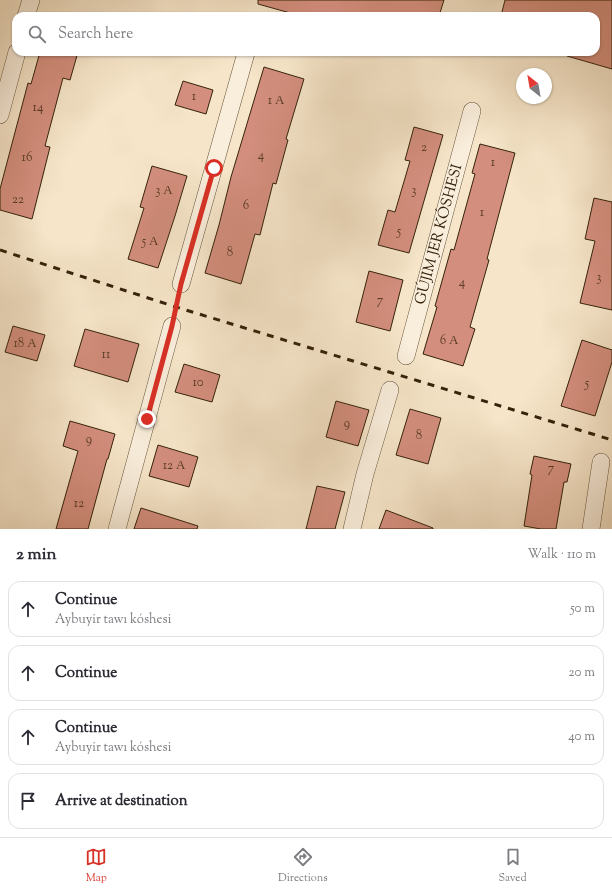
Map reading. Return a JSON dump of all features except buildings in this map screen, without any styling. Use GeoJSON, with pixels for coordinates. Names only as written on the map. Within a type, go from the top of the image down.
{"type":"FeatureCollection","features":[{"type":"Feature","properties":{"kind":"street"},"geometry":{"type":"LineString","coordinates":[[27,12],[31,0]]}},
{"type":"Feature","properties":{"kind":"street"},"geometry":{"type":"LineString","coordinates":[[0,115],[16,56]]}},
{"type":"Feature","properties":{"kind":"street"},"geometry":{"type":"LineString","coordinates":[[181,284],[245,56]]}},
{"type":"Feature","properties":{"kind":"street","name":"GÚJIM JER KÓSHESI"},"geometry":{"type":"LineString","coordinates":[[406,356],[472,111]]}},
{"type":"Feature","properties":{"kind":"street"},"geometry":{"type":"LineString","coordinates":[[117,529],[172,326]]}},
{"type":"Feature","properties":{"kind":"street"},"geometry":{"type":"LineString","coordinates":[[352,529],[365,474],[390,390]]}},
{"type":"Feature","properties":{"kind":"street"},"geometry":{"type":"LineString","coordinates":[[591,529],[600,462]]}},
{"type":"Feature","properties":{"kind":"path"},"geometry":{"type":"LineString","coordinates":[[172,326],[181,284]]}},
{"type":"Feature","properties":{"kind":"railway"},"geometry":{"type":"LineString","coordinates":[[0,250],[176,307],[612,440]]}},
{"type":"Feature","properties":{"kind":"route"},"geometry":{"type":"LineString","coordinates":[[147,419],[172,326],[181,284],[214,168]]}}]}
